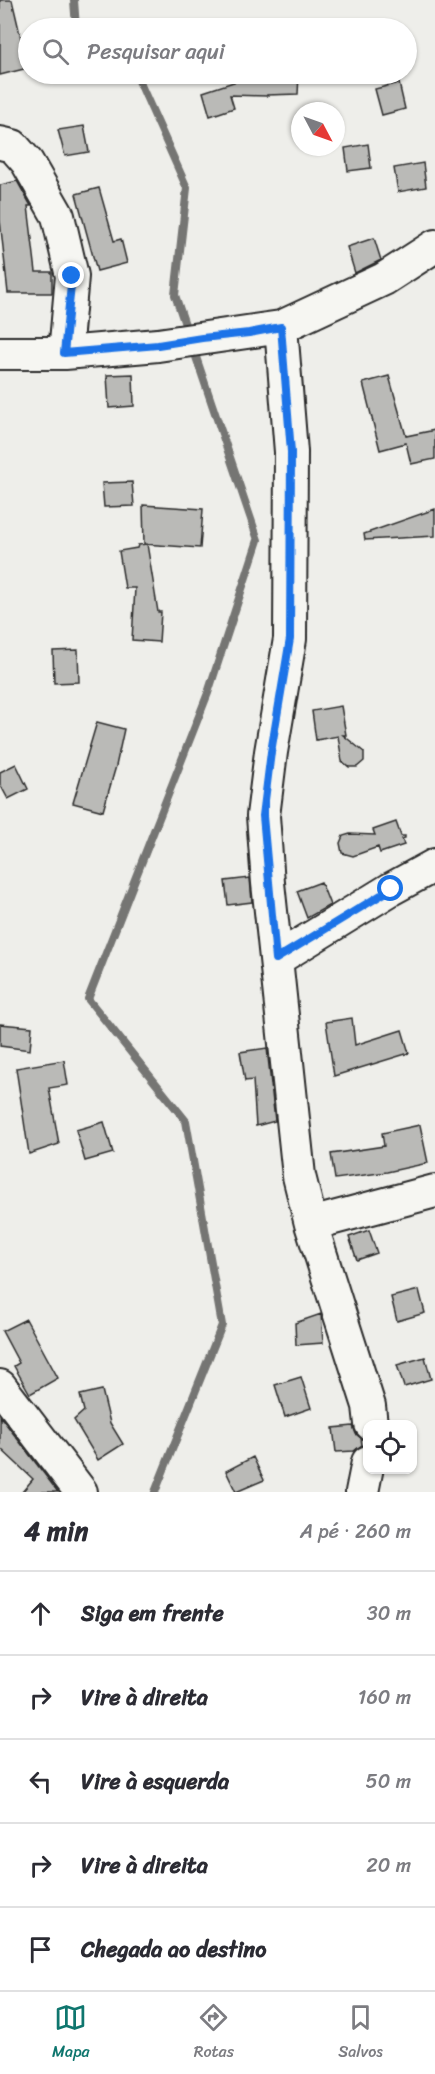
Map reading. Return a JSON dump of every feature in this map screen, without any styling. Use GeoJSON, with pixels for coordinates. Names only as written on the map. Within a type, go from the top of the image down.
{"type":"FeatureCollection","features":[{"type":"Feature","properties":{"kind":"street"},"geometry":{"type":"LineString","coordinates":[[0,143],[12,146],[27,162],[58,216],[72,276],[64,353]]}},
{"type":"Feature","properties":{"kind":"street"},"geometry":{"type":"LineString","coordinates":[[0,353],[64,353],[158,345],[281,327],[384,279],[435,246]]}},
{"type":"Feature","properties":{"kind":"street"},"geometry":{"type":"LineString","coordinates":[[281,327],[291,452],[290,639],[263,816],[299,1176],[311,1224],[364,1388],[370,1420]]}},
{"type":"Feature","properties":{"kind":"street"},"geometry":{"type":"LineString","coordinates":[[276,959],[435,865]]}},
{"type":"Feature","properties":{"kind":"street"},"geometry":{"type":"LineString","coordinates":[[311,1224],[435,1191]]}},
{"type":"Feature","properties":{"kind":"street"},"geometry":{"type":"LineString","coordinates":[[0,1386],[81,1492]]}},
{"type":"Feature","properties":{"kind":"street"},"geometry":{"type":"LineString","coordinates":[[362,1492],[366,1474]]}},
{"type":"Feature","properties":{"kind":"building"},"geometry":{"type":"Polygon","coordinates":[[[0,0],[12,0],[18,26],[18,70],[0,75],[0,0]]]}},
{"type":"Feature","properties":{"kind":"building"},"geometry":{"type":"Polygon","coordinates":[[[228,84],[298,84],[298,94],[230,95],[234,108],[210,116],[203,92],[228,84]]]}},
{"type":"Feature","properties":{"kind":"building"},"geometry":{"type":"Polygon","coordinates":[[[399,84],[405,109],[382,115],[375,89],[399,84]]]}},
{"type":"Feature","properties":{"kind":"building"},"geometry":{"type":"Polygon","coordinates":[[[84,126],[89,152],[65,156],[58,130],[84,126]]]}},
{"type":"Feature","properties":{"kind":"building"},"geometry":{"type":"Polygon","coordinates":[[[368,144],[371,168],[348,171],[345,148],[368,144]]]}},
{"type":"Feature","properties":{"kind":"building"},"geometry":{"type":"Polygon","coordinates":[[[423,163],[426,187],[398,192],[394,168],[423,163]]]}},
{"type":"Feature","properties":{"kind":"building"},"geometry":{"type":"Polygon","coordinates":[[[17,181],[31,206],[28,206],[36,272],[52,272],[52,293],[8,293],[0,220],[0,185],[17,181]]]}},
{"type":"Feature","properties":{"kind":"building"},"geometry":{"type":"Polygon","coordinates":[[[99,188],[114,241],[121,239],[127,263],[97,271],[76,194],[99,188]]]}},
{"type":"Feature","properties":{"kind":"building"},"geometry":{"type":"Polygon","coordinates":[[[374,238],[381,260],[355,273],[347,247],[374,238]]]}},
{"type":"Feature","properties":{"kind":"building"},"geometry":{"type":"Polygon","coordinates":[[[133,374],[134,406],[109,408],[107,375],[133,374]]]}},
{"type":"Feature","properties":{"kind":"building"},"geometry":{"type":"Polygon","coordinates":[[[389,376],[406,436],[435,430],[435,459],[411,464],[406,443],[380,450],[363,383],[389,376]]]}},
{"type":"Feature","properties":{"kind":"building"},"geometry":{"type":"Polygon","coordinates":[[[132,482],[134,506],[104,507],[102,483],[132,482]]]}},
{"type":"Feature","properties":{"kind":"building"},"geometry":{"type":"Polygon","coordinates":[[[143,505],[203,509],[200,548],[144,544],[143,505]]]}},
{"type":"Feature","properties":{"kind":"building"},"geometry":{"type":"Polygon","coordinates":[[[435,509],[435,536],[365,540],[364,534],[435,509]]]}},
{"type":"Feature","properties":{"kind":"building"},"geometry":{"type":"Polygon","coordinates":[[[147,544],[158,612],[161,612],[159,642],[132,640],[135,588],[125,588],[119,551],[147,544]]]}},
{"type":"Feature","properties":{"kind":"building"},"geometry":{"type":"Polygon","coordinates":[[[78,650],[79,682],[54,683],[53,651],[78,650]]]}},
{"type":"Feature","properties":{"kind":"building"},"geometry":{"type":"Polygon","coordinates":[[[341,706],[346,735],[343,735],[364,752],[364,761],[357,767],[349,767],[342,761],[338,736],[316,740],[312,711],[341,706]]]}},
{"type":"Feature","properties":{"kind":"building"},"geometry":{"type":"Polygon","coordinates":[[[97,722],[124,729],[103,811],[73,803],[97,722]]]}},
{"type":"Feature","properties":{"kind":"building"},"geometry":{"type":"Polygon","coordinates":[[[16,764],[28,789],[8,799],[0,784],[0,772],[16,764]]]}},
{"type":"Feature","properties":{"kind":"building"},"geometry":{"type":"Polygon","coordinates":[[[396,822],[401,836],[405,836],[402,839],[404,845],[380,853],[378,847],[353,856],[342,853],[340,843],[343,836],[375,835],[373,830],[396,822]]]}},
{"type":"Feature","properties":{"kind":"building"},"geometry":{"type":"Polygon","coordinates":[[[250,878],[252,902],[228,905],[225,881],[250,878]]]}},
{"type":"Feature","properties":{"kind":"building"},"geometry":{"type":"Polygon","coordinates":[[[321,882],[330,905],[307,918],[297,891],[321,882]]]}},
{"type":"Feature","properties":{"kind":"building"},"geometry":{"type":"Polygon","coordinates":[[[352,1018],[355,1045],[402,1030],[409,1053],[334,1076],[326,1022],[352,1018]]]}},
{"type":"Feature","properties":{"kind":"building"},"geometry":{"type":"Polygon","coordinates":[[[0,1024],[32,1027],[30,1050],[0,1046],[0,1024]]]}},
{"type":"Feature","properties":{"kind":"building"},"geometry":{"type":"Polygon","coordinates":[[[267,1048],[275,1121],[256,1126],[253,1080],[245,1081],[240,1052],[267,1048]]]}},
{"type":"Feature","properties":{"kind":"building"},"geometry":{"type":"Polygon","coordinates":[[[64,1060],[68,1085],[49,1088],[59,1144],[29,1154],[16,1068],[64,1060]]]}},
{"type":"Feature","properties":{"kind":"building"},"geometry":{"type":"Polygon","coordinates":[[[104,1122],[113,1153],[85,1161],[76,1130],[104,1122]]]}},
{"type":"Feature","properties":{"kind":"building"},"geometry":{"type":"Polygon","coordinates":[[[420,1125],[428,1163],[387,1172],[335,1179],[331,1154],[384,1146],[382,1133],[420,1125]]]}},
{"type":"Feature","properties":{"kind":"building"},"geometry":{"type":"Polygon","coordinates":[[[369,1230],[377,1253],[357,1260],[349,1237],[369,1230]]]}},
{"type":"Feature","properties":{"kind":"building"},"geometry":{"type":"Polygon","coordinates":[[[419,1290],[425,1313],[397,1321],[391,1297],[419,1290]]]}},
{"type":"Feature","properties":{"kind":"building"},"geometry":{"type":"Polygon","coordinates":[[[321,1314],[323,1343],[296,1345],[295,1323],[321,1314]]]}},
{"type":"Feature","properties":{"kind":"building"},"geometry":{"type":"Polygon","coordinates":[[[26,1319],[58,1378],[30,1394],[14,1366],[19,1363],[2,1331],[26,1319]]]}},
{"type":"Feature","properties":{"kind":"building"},"geometry":{"type":"Polygon","coordinates":[[[425,1357],[431,1379],[404,1387],[397,1365],[425,1357]]]}},
{"type":"Feature","properties":{"kind":"building"},"geometry":{"type":"Polygon","coordinates":[[[301,1377],[311,1408],[285,1417],[275,1385],[301,1377]]]}},
{"type":"Feature","properties":{"kind":"building"},"geometry":{"type":"Polygon","coordinates":[[[102,1390],[110,1423],[123,1444],[98,1460],[74,1420],[84,1411],[80,1395],[102,1390]]]}},
{"type":"Feature","properties":{"kind":"building"},"geometry":{"type":"Polygon","coordinates":[[[0,1416],[58,1492],[22,1492],[33,1479],[0,1448],[0,1416]]]}},
{"type":"Feature","properties":{"kind":"building"},"geometry":{"type":"Polygon","coordinates":[[[353,1426],[356,1434],[361,1438],[362,1445],[354,1451],[336,1452],[333,1428],[353,1426]]]}},
{"type":"Feature","properties":{"kind":"building"},"geometry":{"type":"Polygon","coordinates":[[[253,1457],[264,1480],[236,1492],[226,1471],[253,1457]]]}},
{"type":"Feature","properties":{"kind":"waterway"},"geometry":{"type":"LineString","coordinates":[[74,0],[75,18]]}},
{"type":"Feature","properties":{"kind":"waterway"},"geometry":{"type":"LineString","coordinates":[[140,84],[187,188],[175,295],[258,540],[208,693],[88,999],[186,1121],[222,1325],[155,1492]]}},
{"type":"Feature","properties":{"kind":"route"},"geometry":{"type":"LineString","coordinates":[[72,276],[64,353],[158,345],[281,327],[291,452],[290,639],[263,816],[276,959],[391,889]]}}]}
